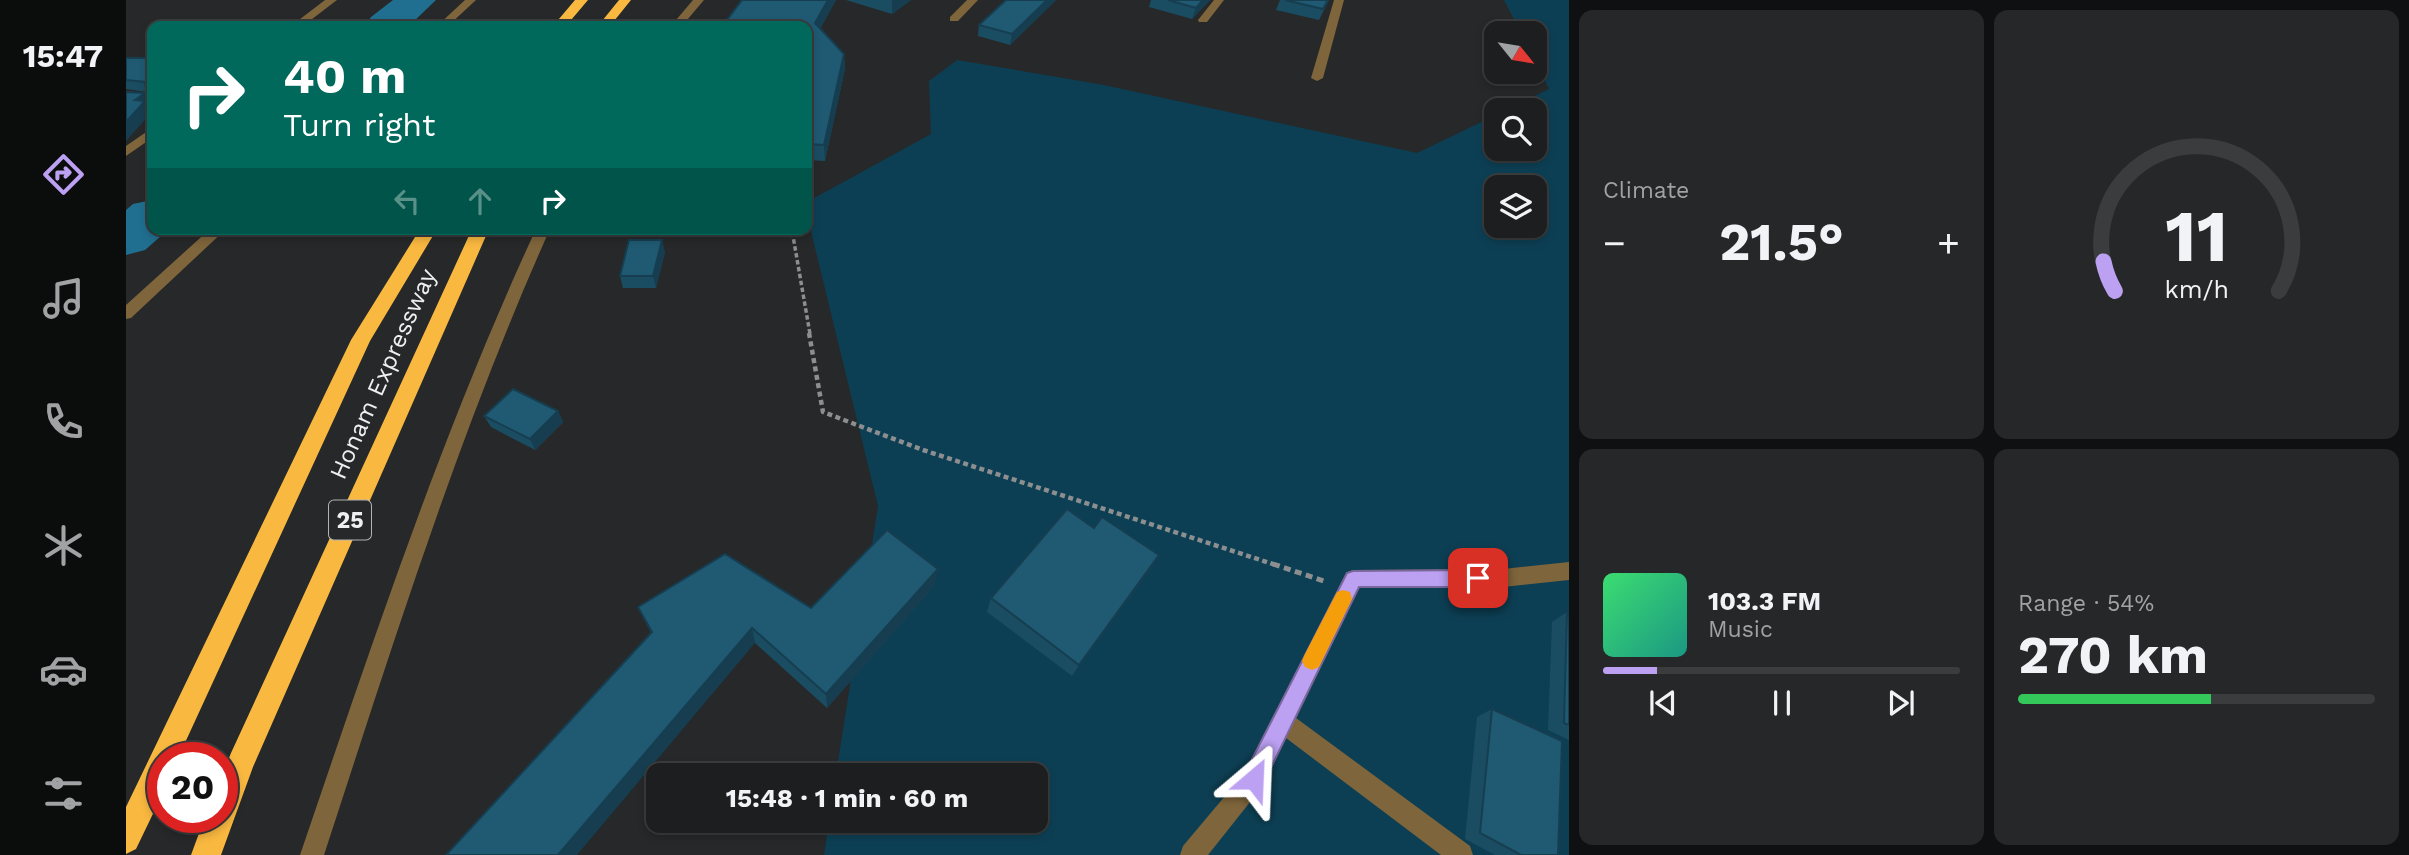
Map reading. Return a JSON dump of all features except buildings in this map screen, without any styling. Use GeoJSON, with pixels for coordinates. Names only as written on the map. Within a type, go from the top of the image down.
{"type":"FeatureCollection","features":[{"type":"Feature","properties":{"kind":"highway"},"geometry":{"type":"LineString","coordinates":[[563,21],[582,0]]}},
{"type":"Feature","properties":{"kind":"highway"},"geometry":{"type":"LineString","coordinates":[[608,21],[625,0]]}},
{"type":"Feature","properties":{"kind":"highway","name":"Honam Expressway"},"geometry":{"type":"LineString","coordinates":[[171,742],[361,340],[425,235]]}},
{"type":"Feature","properties":{"kind":"highway","name":"Honam Expressway"},"geometry":{"type":"LineString","coordinates":[[238,771],[478,235]]}},
{"type":"Feature","properties":{"kind":"highway","name":"Honam Expressway"},"geometry":{"type":"LineString","coordinates":[[126,839],[147,794]]}},
{"type":"Feature","properties":{"kind":"highway"},"geometry":{"type":"LineString","coordinates":[[206,855],[214,833]]}},
{"type":"Feature","properties":{"kind":"street"},"geometry":{"type":"LineString","coordinates":[[303,21],[332,0]]}},
{"type":"Feature","properties":{"kind":"street"},"geometry":{"type":"LineString","coordinates":[[448,21],[471,0]]}},
{"type":"Feature","properties":{"kind":"street"},"geometry":{"type":"LineString","coordinates":[[680,21],[699,0]]}},
{"type":"Feature","properties":{"kind":"street"},"geometry":{"type":"LineString","coordinates":[[954,19],[973,0]]}},
{"type":"Feature","properties":{"kind":"street"},"geometry":{"type":"LineString","coordinates":[[1203,20],[1219,0]]}},
{"type":"Feature","properties":{"kind":"street"},"geometry":{"type":"LineString","coordinates":[[1317,78],[1339,0]]}},
{"type":"Feature","properties":{"kind":"street"},"geometry":{"type":"LineString","coordinates":[[126,95],[147,97]]}},
{"type":"Feature","properties":{"kind":"street"},"geometry":{"type":"LineString","coordinates":[[126,152],[147,136]]}},
{"type":"Feature","properties":{"kind":"street"},"geometry":{"type":"LineString","coordinates":[[126,314],[212,235]]}},
{"type":"Feature","properties":{"kind":"street"},"geometry":{"type":"LineString","coordinates":[[312,855],[433,496],[510,303],[540,235]]}},
{"type":"Feature","properties":{"kind":"street"},"geometry":{"type":"LineString","coordinates":[[1192,855],[1254,779],[1353,579],[1503,578],[1569,571]]}},
{"type":"Feature","properties":{"kind":"street"},"geometry":{"type":"LineString","coordinates":[[1282,721],[1461,855]]}},
{"type":"Feature","properties":{"kind":"path"},"geometry":{"type":"LineString","coordinates":[[792,235],[823,412],[923,450],[1348,589]]}},
{"type":"Feature","properties":{"kind":"shaded area"},"geometry":{"type":"Polygon","coordinates":[[[1504,0],[1569,0],[1569,855],[824,855],[827,833],[1048,833],[1048,763],[838,763],[878,506],[812,235],[812,199],[931,134],[929,81],[957,60],[1104,85],[1417,153],[1484,121],[1484,161],[1547,161],[1547,98],[1531,98],[1549,89],[1546,84],[1547,21],[1515,21],[1504,0]]]}},
{"type":"Feature","properties":{"kind":"waterway"},"geometry":{"type":"LineString","coordinates":[[391,21],[417,0]]}},
{"type":"Feature","properties":{"kind":"waterway"},"geometry":{"type":"LineString","coordinates":[[126,238],[147,220]]}},
{"type":"Feature","properties":{"kind":"slow traffic"},"geometry":{"type":"LineString","coordinates":[[1312,661],[1343,599]]}},
{"type":"Feature","properties":{"kind":"route"},"geometry":{"type":"LineString","coordinates":[[1254,779],[1353,579],[1478,578]]}}]}
